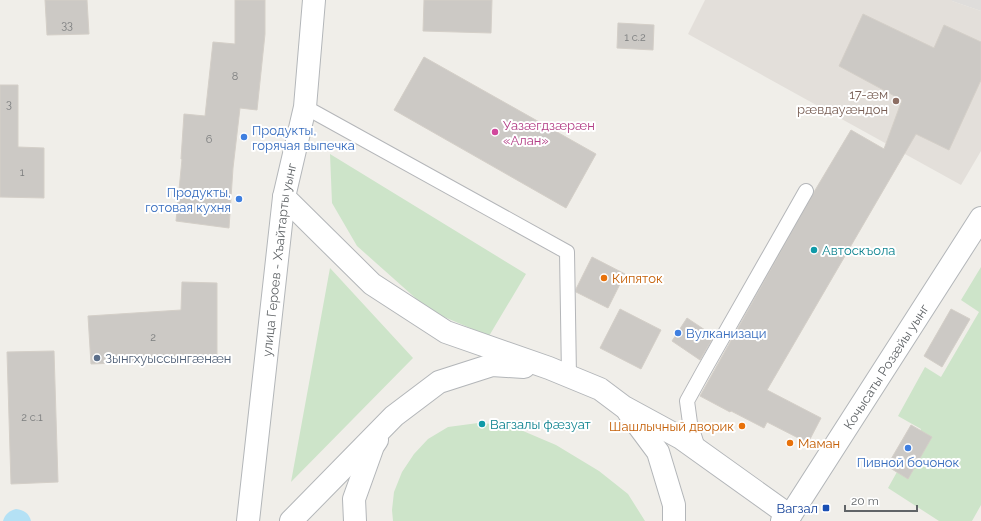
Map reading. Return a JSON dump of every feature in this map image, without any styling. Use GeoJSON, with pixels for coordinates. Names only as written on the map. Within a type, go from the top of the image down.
{"type":"FeatureCollection","features":[{"type":"Feature","properties":{"kind":"street","name":"улица Героев - Хъайтарты уынг"},"geometry":{"type":"LineString","coordinates":[[248,521],[284,197],[305,107],[314,0]]}},
{"type":"Feature","properties":{"kind":"street"},"geometry":{"type":"LineString","coordinates":[[284,197],[372,284],[446,332],[548,368],[600,389],[624,407],[681,438],[786,518]]}},
{"type":"Feature","properties":{"kind":"street","name":"Кочысаты Розæйы уынг"},"geometry":{"type":"LineString","coordinates":[[786,518],[981,218]]}},
{"type":"Feature","properties":{"kind":"street"},"geometry":{"type":"LineString","coordinates":[[291,521],[394,416],[439,382],[492,365],[548,368]]}},
{"type":"Feature","properties":{"kind":"street"},"geometry":{"type":"LineString","coordinates":[[624,407],[658,452],[674,505],[674,521]]}},
{"type":"Feature","properties":{"kind":"street"},"geometry":{"type":"LineString","coordinates":[[355,521],[354,499],[373,446],[394,416]]}},
{"type":"Feature","properties":{"kind":"lane"},"geometry":{"type":"LineString","coordinates":[[305,107],[567,252],[569,376]]}},
{"type":"Feature","properties":{"kind":"lane"},"geometry":{"type":"LineString","coordinates":[[699,451],[690,423],[687,401],[806,191]]}},
{"type":"Feature","properties":{"kind":"shaded area","name":"17-æм рӕвдауӕндон"},"geometry":{"type":"Polygon","coordinates":[[[705,0],[952,0],[981,11],[981,151],[961,185],[688,34],[705,0]]]}},
{"type":"Feature","properties":{"kind":"shaded area"},"geometry":{"type":"Polygon","coordinates":[[[981,0],[981,11],[952,1],[981,0]]]}},
{"type":"Feature","properties":{"kind":"green space"},"geometry":{"type":"Polygon","coordinates":[[[330,154],[526,274],[489,336],[430,311],[357,246],[332,203],[330,154]]]}},
{"type":"Feature","properties":{"kind":"green space"},"geometry":{"type":"Polygon","coordinates":[[[981,267],[981,505],[972,521],[939,521],[888,488],[921,429],[898,416],[925,367],[941,377],[979,312],[961,300],[981,267]]]}},
{"type":"Feature","properties":{"kind":"green space"},"geometry":{"type":"Polygon","coordinates":[[[330,268],[413,358],[291,482],[330,268]]]}},
{"type":"Feature","properties":{"kind":"green space"},"geometry":{"type":"Polygon","coordinates":[[[478,423],[509,425],[556,445],[599,471],[628,494],[645,521],[393,521],[392,510],[394,492],[402,472],[414,454],[428,439],[448,427],[478,423]]]}},
{"type":"Feature","properties":{"kind":"water"},"geometry":{"type":"Polygon","coordinates":[[[16,509],[26,512],[31,521],[3,521],[8,513],[16,509]]]}},
{"type":"Feature","properties":{"kind":"building"},"geometry":{"type":"Polygon","coordinates":[[[45,0],[87,0],[89,34],[47,35],[45,0]]]}},
{"type":"Feature","properties":{"kind":"building"},"geometry":{"type":"Polygon","coordinates":[[[235,0],[265,0],[265,34],[257,110],[240,108],[233,168],[229,228],[176,221],[182,159],[184,114],[205,116],[213,42],[235,44],[235,0]]]}},
{"type":"Feature","properties":{"kind":"building"},"geometry":{"type":"Polygon","coordinates":[[[424,0],[492,0],[491,33],[423,31],[424,0]]]}},
{"type":"Feature","properties":{"kind":"building"},"geometry":{"type":"Polygon","coordinates":[[[863,14],[934,48],[944,25],[981,42],[981,80],[949,150],[916,134],[767,390],[821,418],[808,443],[767,422],[764,428],[700,396],[814,192],[851,130],[884,149],[902,100],[839,66],[863,14]]]}},
{"type":"Feature","properties":{"kind":"building"},"geometry":{"type":"Polygon","coordinates":[[[618,23],[654,25],[653,50],[617,48],[618,23]]]}},
{"type":"Feature","properties":{"kind":"building","name":"Уазæгдзæрæн «Алан»"},"geometry":{"type":"Polygon","coordinates":[[[424,57],[596,154],[566,208],[394,110],[424,57]]]}},
{"type":"Feature","properties":{"kind":"building"},"geometry":{"type":"Polygon","coordinates":[[[0,85],[18,85],[18,147],[44,148],[44,198],[0,197],[0,85]]]}},
{"type":"Feature","properties":{"kind":"building"},"geometry":{"type":"Polygon","coordinates":[[[592,257],[625,274],[608,308],[576,292],[576,289],[592,257]]]}},
{"type":"Feature","properties":{"kind":"building"},"geometry":{"type":"Polygon","coordinates":[[[182,282],[217,283],[217,359],[91,364],[88,316],[181,310],[182,282]]]}},
{"type":"Feature","properties":{"kind":"building"},"geometry":{"type":"Polygon","coordinates":[[[620,309],[661,330],[641,369],[600,348],[620,309]]]}},
{"type":"Feature","properties":{"kind":"building"},"geometry":{"type":"Polygon","coordinates":[[[951,309],[970,319],[942,367],[924,356],[951,309]]]}},
{"type":"Feature","properties":{"kind":"building"},"geometry":{"type":"Polygon","coordinates":[[[687,318],[714,336],[700,360],[672,341],[687,318]]]}},
{"type":"Feature","properties":{"kind":"building"},"geometry":{"type":"Polygon","coordinates":[[[54,351],[58,482],[11,484],[7,352],[54,351]]]}},
{"type":"Feature","properties":{"kind":"building"},"geometry":{"type":"Polygon","coordinates":[[[911,425],[932,437],[908,479],[887,466],[911,425]]]}},
{"type":"Feature","properties":{"kind":"place","name":"17-æм рӕвдауӕндон"},"geometry":{"type":"Point","coordinates":[896,101]}},
{"type":"Feature","properties":{"kind":"place","name":"Уазæгдзæрæн «Алан»"},"geometry":{"type":"Point","coordinates":[495,132]}},
{"type":"Feature","properties":{"kind":"place","name":"Продукты, горячая выпечка"},"geometry":{"type":"Point","coordinates":[244,137]}},
{"type":"Feature","properties":{"kind":"place","name":"Продукты, готовая кухня"},"geometry":{"type":"Point","coordinates":[239,199]}},
{"type":"Feature","properties":{"kind":"place","name":"Автоскъола"},"geometry":{"type":"Point","coordinates":[814,250]}},
{"type":"Feature","properties":{"kind":"place","name":"Кипяток"},"geometry":{"type":"Point","coordinates":[604,278]}},
{"type":"Feature","properties":{"kind":"place","name":"Вулканизаци"},"geometry":{"type":"Point","coordinates":[678,333]}},
{"type":"Feature","properties":{"kind":"place","name":"Зынгхуыссынгæнæн"},"geometry":{"type":"Point","coordinates":[97,358]}},
{"type":"Feature","properties":{"kind":"place","name":"Вагзалы фæзуат"},"geometry":{"type":"Point","coordinates":[482,424]}},
{"type":"Feature","properties":{"kind":"place","name":"Шашлычный дворик"},"geometry":{"type":"Point","coordinates":[742,426]}},
{"type":"Feature","properties":{"kind":"place","name":"Маман"},"geometry":{"type":"Point","coordinates":[790,443]}},
{"type":"Feature","properties":{"kind":"place","name":"Пивной бочонок"},"geometry":{"type":"Point","coordinates":[908,448]}},
{"type":"Feature","properties":{"kind":"place","name":"Вагзал"},"geometry":{"type":"Point","coordinates":[826,508]}}]}
